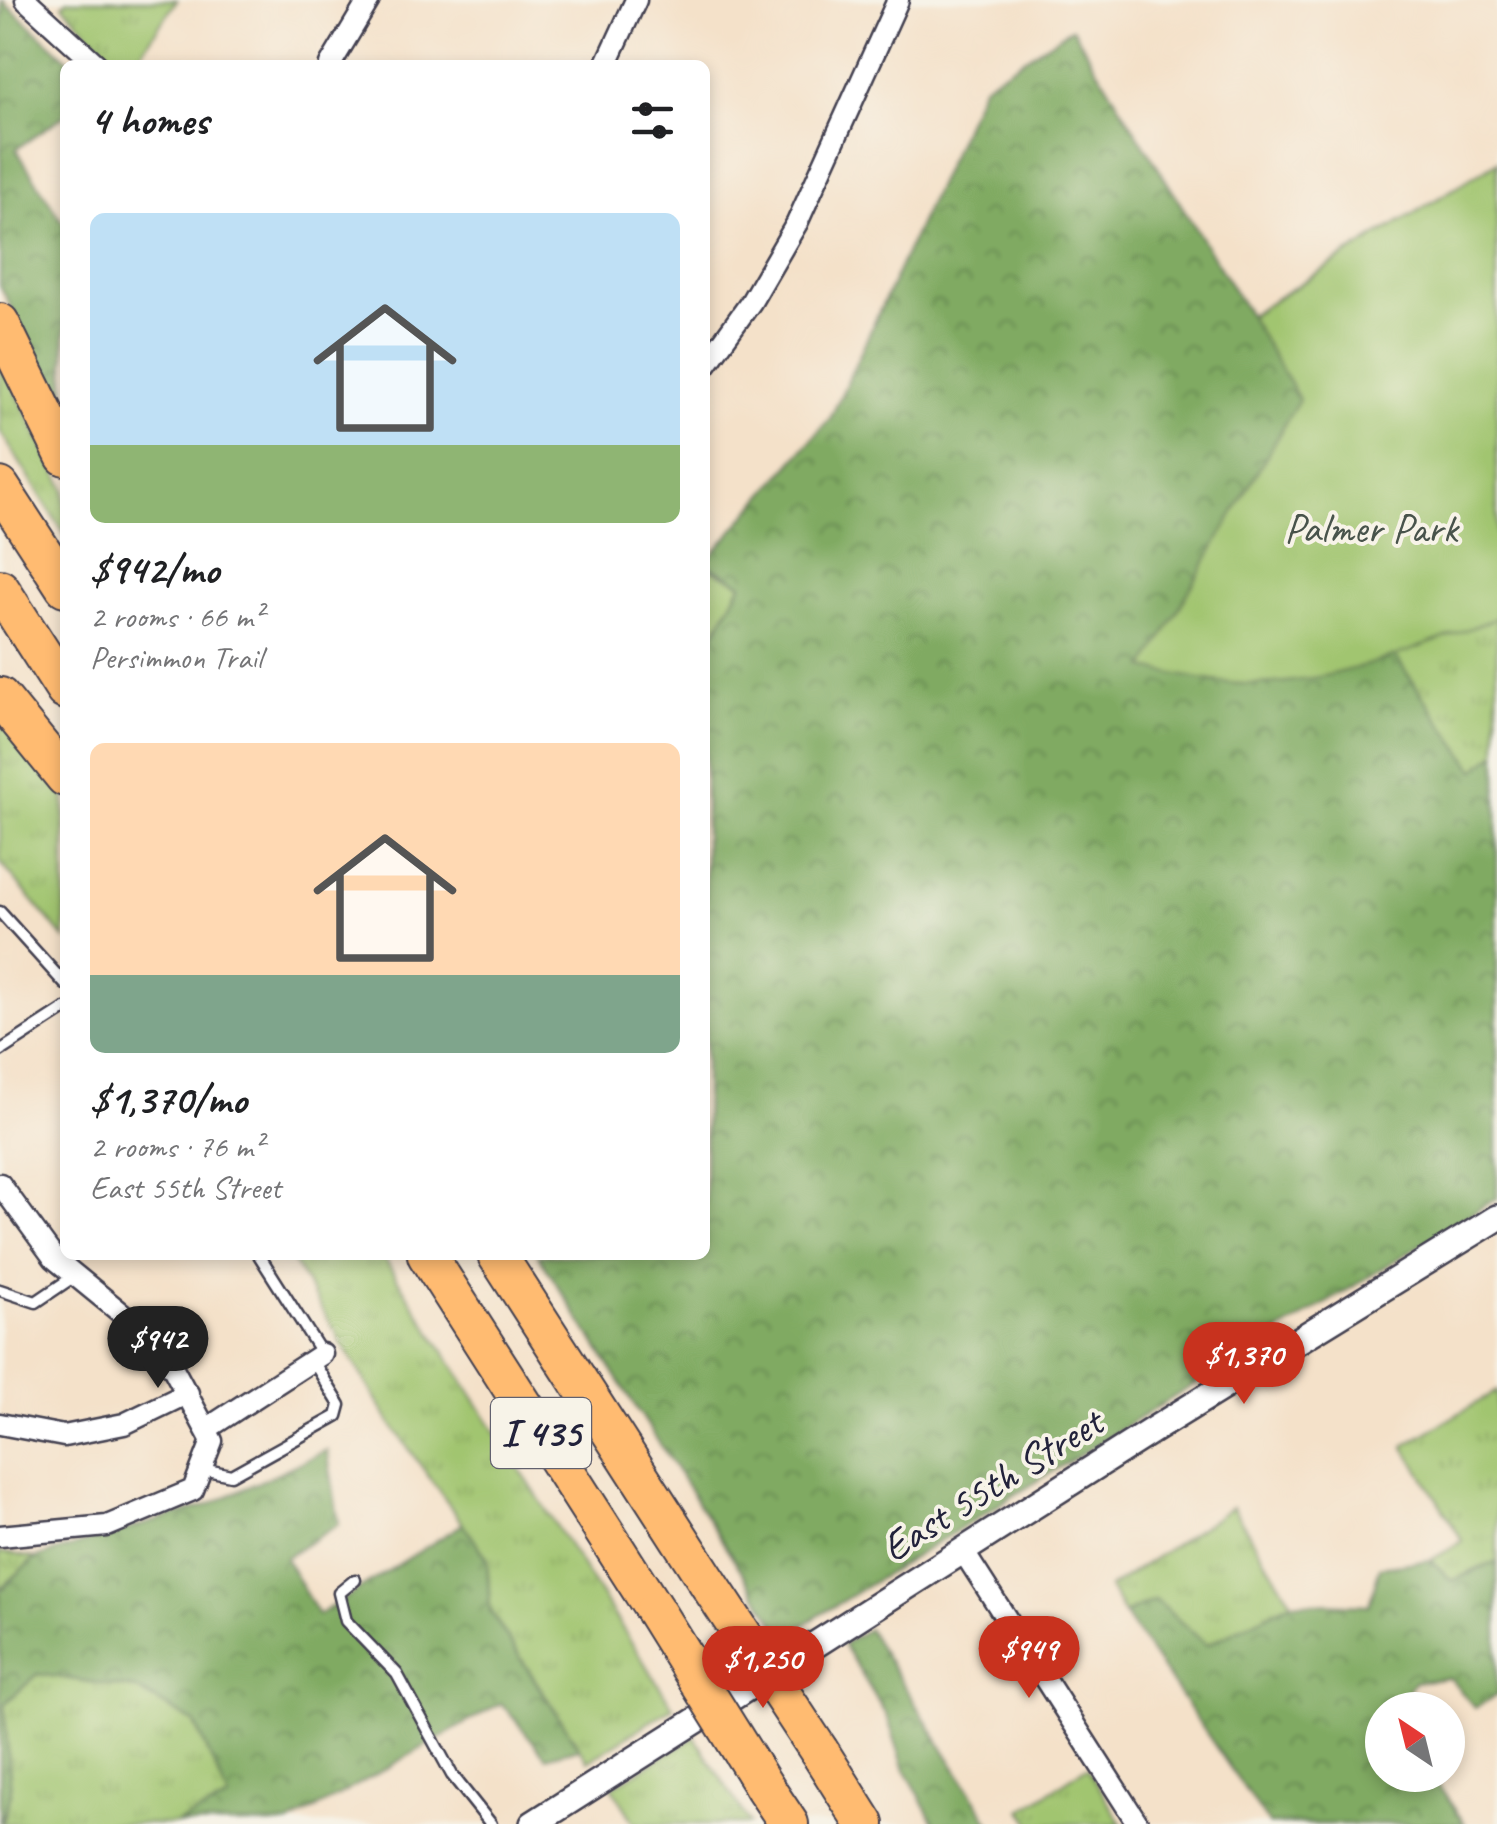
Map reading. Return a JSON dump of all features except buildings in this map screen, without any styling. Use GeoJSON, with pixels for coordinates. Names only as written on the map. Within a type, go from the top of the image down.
{"type":"FeatureCollection","features":[{"type":"Feature","properties":{"kind":"highway"},"geometry":{"type":"LineString","coordinates":[[0,323],[60,446]]}},
{"type":"Feature","properties":{"kind":"highway"},"geometry":{"type":"LineString","coordinates":[[0,487],[60,579]]}},
{"type":"Feature","properties":{"kind":"highway"},"geometry":{"type":"LineString","coordinates":[[0,589],[60,682]]}},
{"type":"Feature","properties":{"kind":"highway"},"geometry":{"type":"LineString","coordinates":[[0,697],[60,771]]}},
{"type":"Feature","properties":{"kind":"highway","name":"I 435"},"geometry":{"type":"LineString","coordinates":[[430,1260],[789,1824]]}},
{"type":"Feature","properties":{"kind":"highway","name":"I 435"},"geometry":{"type":"LineString","coordinates":[[500,1260],[866,1824]]}},
{"type":"Feature","properties":{"kind":"street"},"geometry":{"type":"LineString","coordinates":[[26,0],[92,60]]}},
{"type":"Feature","properties":{"kind":"street"},"geometry":{"type":"LineString","coordinates":[[333,60],[369,0]]}},
{"type":"Feature","properties":{"kind":"street"},"geometry":{"type":"LineString","coordinates":[[608,60],[636,0]]}},
{"type":"Feature","properties":{"kind":"street"},"geometry":{"type":"LineString","coordinates":[[710,359],[751,302],[797,222],[898,0]]}},
{"type":"Feature","properties":{"kind":"street"},"geometry":{"type":"LineString","coordinates":[[0,1184],[54,1258],[125,1316],[174,1370],[212,1441],[194,1490],[108,1526],[0,1536]]}},
{"type":"Feature","properties":{"kind":"street","name":"East 55th Street"},"geometry":{"type":"LineString","coordinates":[[533,1824],[1497,1218]]}},
{"type":"Feature","properties":{"kind":"street"},"geometry":{"type":"LineString","coordinates":[[208,1428],[318,1358]]}},
{"type":"Feature","properties":{"kind":"street"},"geometry":{"type":"LineString","coordinates":[[0,1424],[64,1436],[124,1424],[188,1393]]}},
{"type":"Feature","properties":{"kind":"street"},"geometry":{"type":"LineString","coordinates":[[963,1551],[1138,1824]]}},
{"type":"Feature","properties":{"kind":"lane"},"geometry":{"type":"LineString","coordinates":[[0,912],[60,978]]}},
{"type":"Feature","properties":{"kind":"lane"},"geometry":{"type":"LineString","coordinates":[[0,1050],[60,1012]]}},
{"type":"Feature","properties":{"kind":"lane"},"geometry":{"type":"LineString","coordinates":[[202,1469],[232,1475],[337,1416],[340,1404],[318,1358],[262,1260]]}},
{"type":"Feature","properties":{"kind":"lane"},"geometry":{"type":"LineString","coordinates":[[0,1290],[36,1302],[76,1275]]}},
{"type":"Feature","properties":{"kind":"lane"},"geometry":{"type":"LineString","coordinates":[[355,1580],[339,1593],[346,1621],[397,1674],[452,1774],[491,1824]]}},
{"type":"Feature","properties":{"kind":"green space"},"geometry":{"type":"Polygon","coordinates":[[[2,0],[68,60],[60,60],[60,118],[16,149],[60,218],[60,408],[0,285],[2,0]]]}},
{"type":"Feature","properties":{"kind":"green space"},"geometry":{"type":"Polygon","coordinates":[[[67,0],[177,0],[136,60],[114,60],[63,5],[67,0]]]}},
{"type":"Feature","properties":{"kind":"green space"},"geometry":{"type":"Polygon","coordinates":[[[1072,28],[1249,315],[1497,162],[1380,635],[1475,770],[1497,753],[1497,1198],[784,1637],[541,1260],[710,1260],[710,641],[742,584],[710,566],[710,557],[831,417],[983,85],[1072,28]]]}},
{"type":"Feature","properties":{"kind":"green space","name":"Palmer Park"},"geometry":{"type":"Polygon","coordinates":[[[1497,162],[1497,618],[1405,653],[1309,679],[1244,684],[1145,668],[1299,399],[1249,316],[1497,162]]]}},
{"type":"Feature","properties":{"kind":"green space"},"geometry":{"type":"Polygon","coordinates":[[[0,360],[60,479],[60,527],[0,431],[0,360]]]}},
{"type":"Feature","properties":{"kind":"green space"},"geometry":{"type":"Polygon","coordinates":[[[1497,562],[1497,753],[1475,771],[1380,635],[1497,562]]]}},
{"type":"Feature","properties":{"kind":"green space"},"geometry":{"type":"Polygon","coordinates":[[[710,569],[742,583],[710,641],[710,569]]]}},
{"type":"Feature","properties":{"kind":"green space"},"geometry":{"type":"Polygon","coordinates":[[[0,714],[60,790],[60,933],[0,862],[0,714]]]}},
{"type":"Feature","properties":{"kind":"green space"},"geometry":{"type":"Polygon","coordinates":[[[292,1260],[385,1260],[673,1707],[588,1761],[490,1611],[487,1558],[389,1421],[292,1260]]]}},
{"type":"Feature","properties":{"kind":"green space"},"geometry":{"type":"Polygon","coordinates":[[[1497,1391],[1497,1561],[1452,1581],[1431,1560],[1463,1541],[1404,1446],[1497,1391]]]}},
{"type":"Feature","properties":{"kind":"green space"},"geometry":{"type":"Polygon","coordinates":[[[327,1450],[339,1524],[285,1558],[318,1615],[463,1524],[487,1558],[490,1611],[579,1748],[546,1757],[501,1703],[289,1824],[176,1824],[229,1799],[195,1723],[136,1689],[38,1674],[4,1704],[11,1793],[0,1824],[0,1590],[35,1558],[211,1504],[327,1450]]]}},
{"type":"Feature","properties":{"kind":"green space"},"geometry":{"type":"Polygon","coordinates":[[[1232,1507],[1292,1602],[1207,1645],[1155,1600],[1124,1614],[1109,1588],[1232,1507]]]}},
{"type":"Feature","properties":{"kind":"green space"},"geometry":{"type":"Polygon","coordinates":[[[0,1552],[35,1558],[0,1590],[0,1552]]]}},
{"type":"Feature","properties":{"kind":"green space"},"geometry":{"type":"Polygon","coordinates":[[[1431,1560],[1452,1581],[1497,1561],[1497,1695],[1475,1708],[1449,1678],[1414,1682],[1408,1692],[1365,1692],[1365,1792],[1443,1792],[1465,1824],[1269,1824],[1124,1614],[1155,1600],[1207,1645],[1292,1602],[1369,1605],[1380,1567],[1431,1560]]]}},
{"type":"Feature","properties":{"kind":"green space"},"geometry":{"type":"Polygon","coordinates":[[[868,1629],[991,1824],[935,1824],[904,1767],[887,1716],[843,1644],[868,1629]]]}},
{"type":"Feature","properties":{"kind":"green space"},"geometry":{"type":"Polygon","coordinates":[[[38,1674],[136,1689],[195,1723],[230,1800],[176,1824],[2,1824],[11,1793],[4,1704],[38,1674]]]}},
{"type":"Feature","properties":{"kind":"green space"},"geometry":{"type":"Polygon","coordinates":[[[695,1737],[750,1824],[635,1824],[612,1787],[695,1737]]]}},
{"type":"Feature","properties":{"kind":"green space"},"geometry":{"type":"Polygon","coordinates":[[[1087,1767],[1122,1824],[1032,1824],[1022,1810],[1087,1767]]]}}]}
